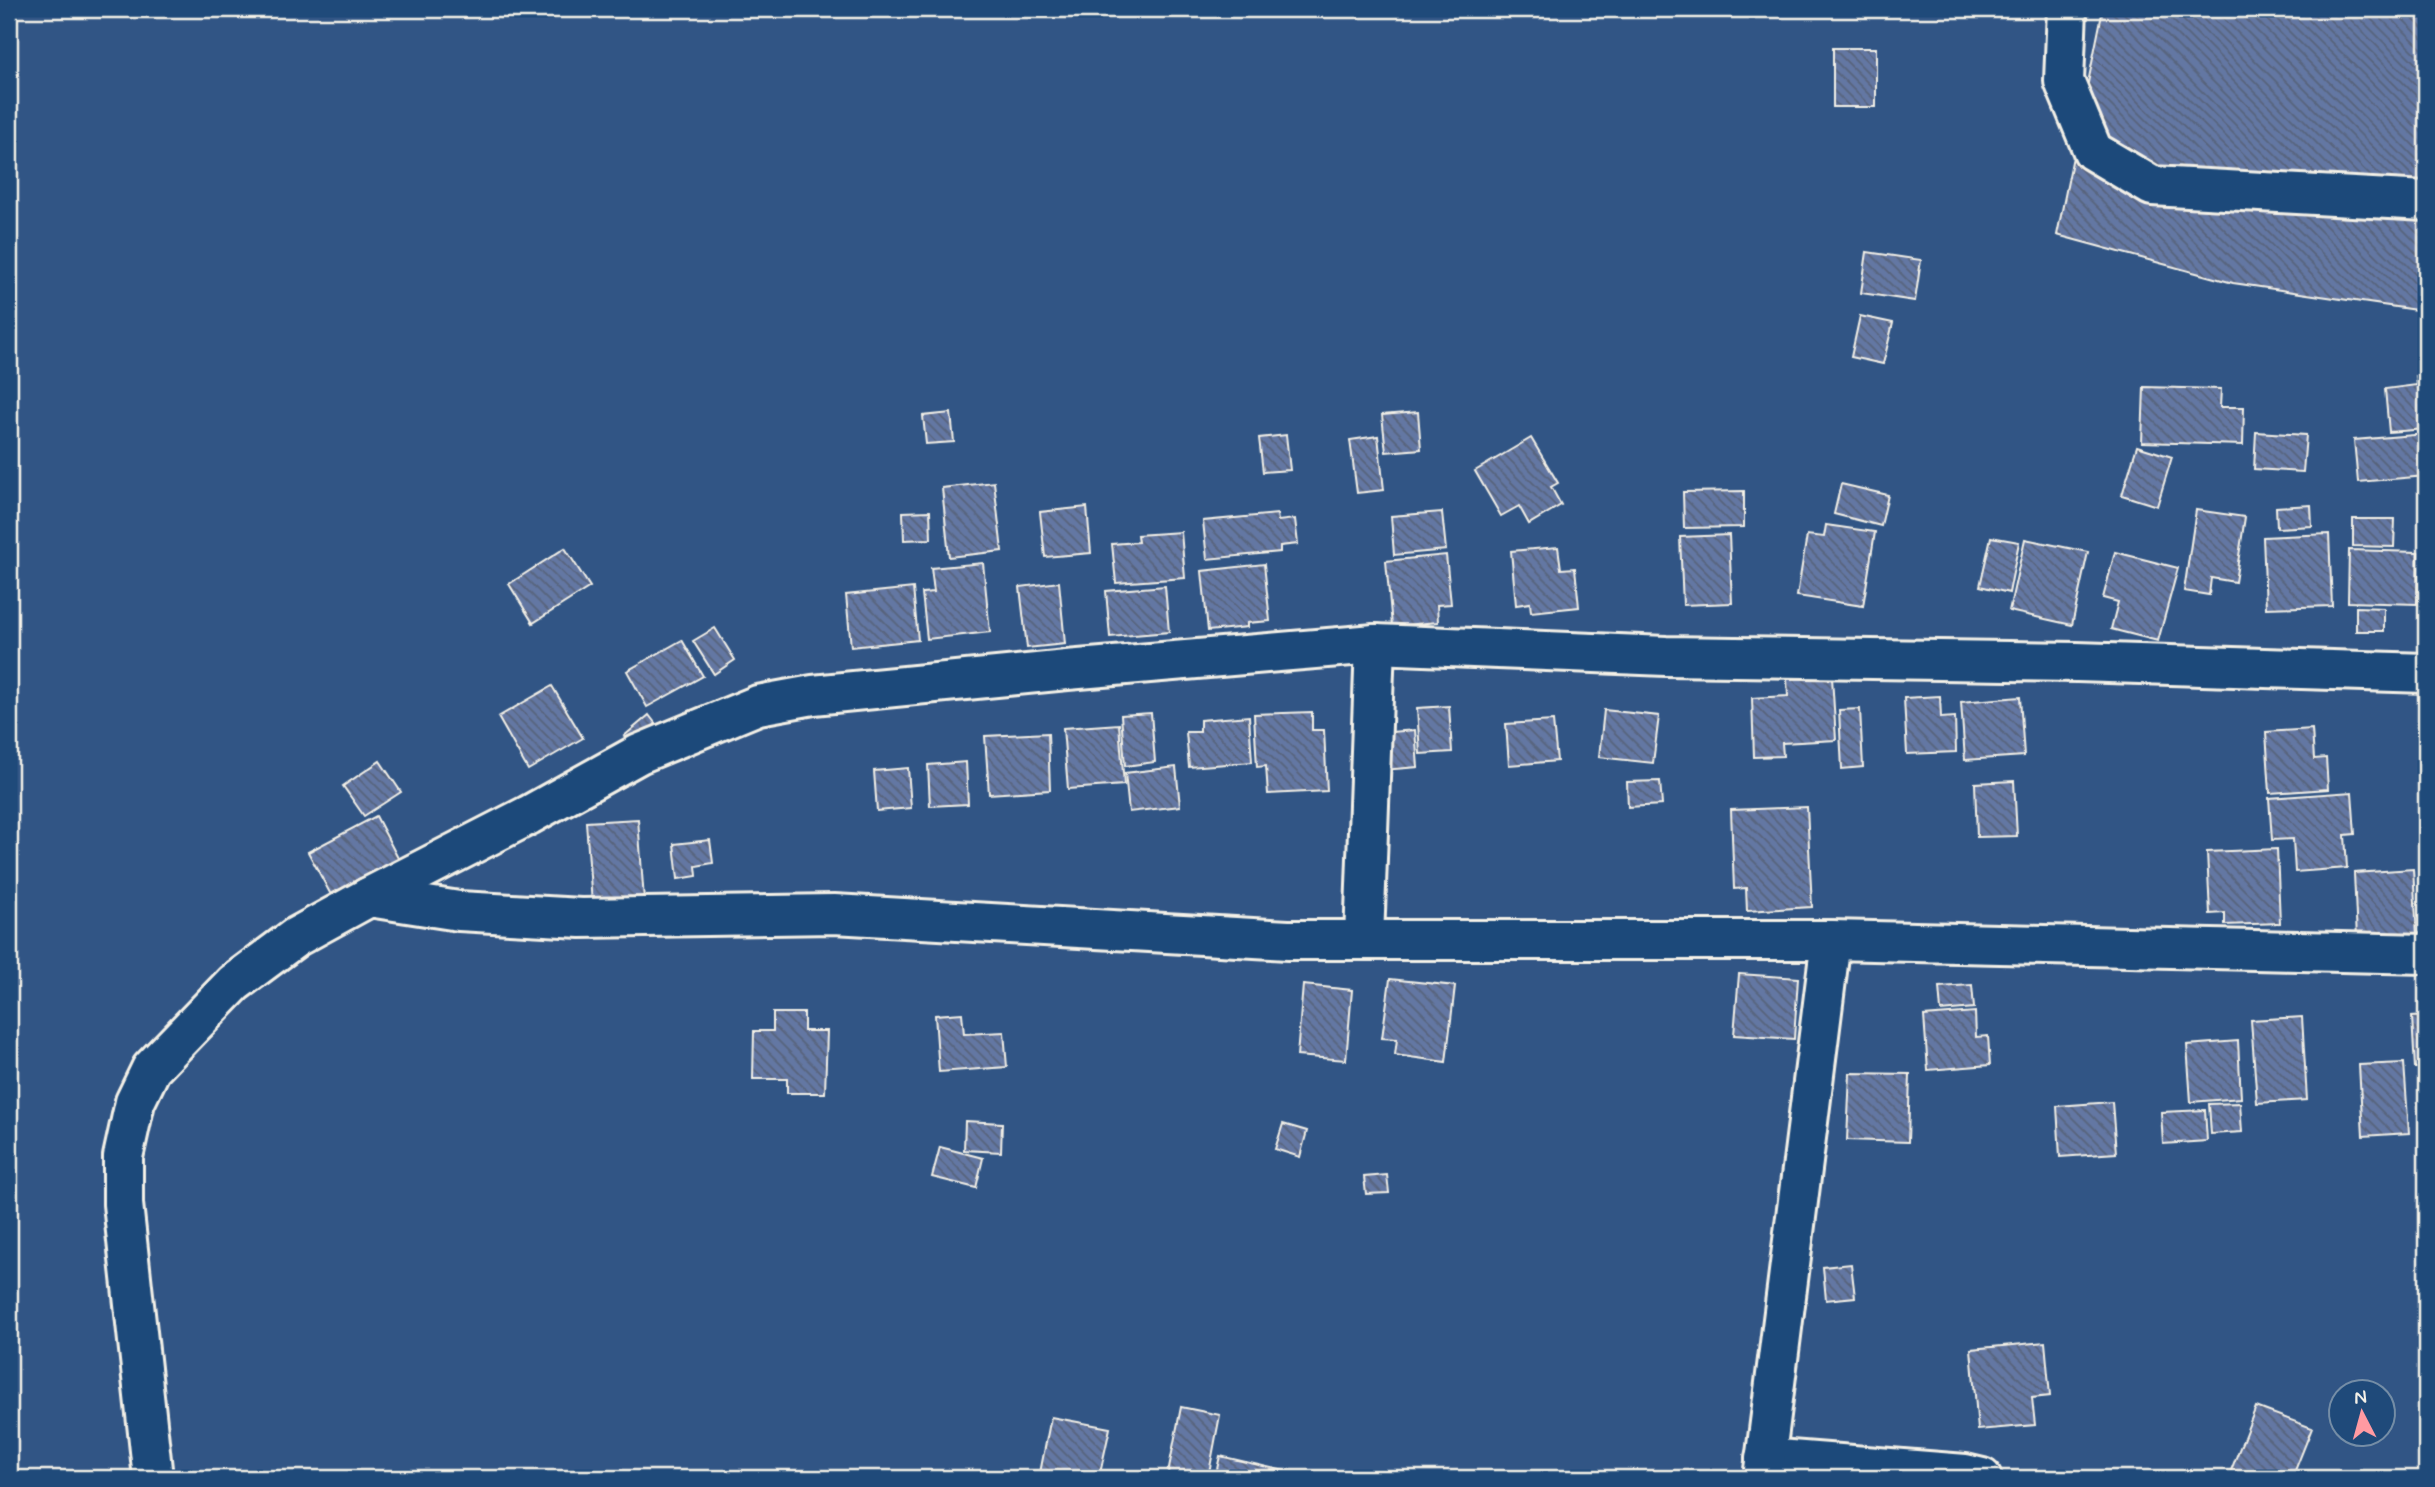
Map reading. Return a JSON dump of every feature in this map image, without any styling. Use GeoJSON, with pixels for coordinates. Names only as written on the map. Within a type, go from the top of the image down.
{"type":"FeatureCollection","features":[{"type":"Feature","properties":{"kind":"street"},"geometry":{"type":"LineString","coordinates":[[2067,9],[2064,81],[2094,151],[2152,186],[2426,201]]}},
{"type":"Feature","properties":{"kind":"street"},"geometry":{"type":"LineString","coordinates":[[153,1478],[123,1204],[123,1157],[135,1102],[151,1069],[234,983],[296,937],[639,754],[758,705],[813,695],[1375,644],[1666,656],[2077,662],[2426,673]]}},
{"type":"Feature","properties":{"kind":"street"},"geometry":{"type":"LineString","coordinates":[[1364,939],[1375,644]]}},
{"type":"Feature","properties":{"kind":"street"},"geometry":{"type":"LineString","coordinates":[[369,897],[459,911],[581,918],[834,914],[1288,940],[1831,940],[2426,954]]}},
{"type":"Feature","properties":{"kind":"street"},"geometry":{"type":"LineString","coordinates":[[1831,940],[1764,1468],[1965,1474],[1982,1478]]}},
{"type":"Feature","properties":{"kind":"building"},"geometry":{"type":"Polygon","coordinates":[[[2103,9],[2426,9],[2426,322],[2416,310],[2233,283],[2057,235],[2103,9]]]}},
{"type":"Feature","properties":{"kind":"building"},"geometry":{"type":"Polygon","coordinates":[[[1833,48],[1876,48],[1876,107],[1833,107],[1833,48]]]}},
{"type":"Feature","properties":{"kind":"building"},"geometry":{"type":"Polygon","coordinates":[[[1867,252],[1921,260],[1915,301],[1861,293],[1867,252]]]}},
{"type":"Feature","properties":{"kind":"building"},"geometry":{"type":"Polygon","coordinates":[[[1860,316],[1893,323],[1883,364],[1851,357],[1860,316]]]}},
{"type":"Feature","properties":{"kind":"building"},"geometry":{"type":"Polygon","coordinates":[[[2416,376],[2426,376],[2426,429],[2389,432],[2385,389],[2417,385],[2416,376]]]}},
{"type":"Feature","properties":{"kind":"building"},"geometry":{"type":"Polygon","coordinates":[[[2144,387],[2221,389],[2220,407],[2244,407],[2243,445],[2142,442],[2144,387]]]}},
{"type":"Feature","properties":{"kind":"building"},"geometry":{"type":"Polygon","coordinates":[[[1418,412],[1421,449],[1386,452],[1382,415],[1418,412]]]}},
{"type":"Feature","properties":{"kind":"building"},"geometry":{"type":"Polygon","coordinates":[[[951,413],[954,442],[926,444],[923,416],[951,413]]]}},
{"type":"Feature","properties":{"kind":"building"},"geometry":{"type":"Polygon","coordinates":[[[2256,432],[2306,435],[2303,472],[2254,469],[2256,432]]]}},
{"type":"Feature","properties":{"kind":"building"},"geometry":{"type":"Polygon","coordinates":[[[2426,434],[2426,476],[2358,482],[2354,440],[2426,434]]]}},
{"type":"Feature","properties":{"kind":"building"},"geometry":{"type":"Polygon","coordinates":[[[1286,435],[1290,470],[1263,472],[1259,438],[1286,435]]]}},
{"type":"Feature","properties":{"kind":"building"},"geometry":{"type":"Polygon","coordinates":[[[1378,436],[1384,490],[1357,493],[1350,440],[1378,436]]]}},
{"type":"Feature","properties":{"kind":"building"},"geometry":{"type":"Polygon","coordinates":[[[1531,438],[1558,483],[1551,487],[1561,505],[1529,524],[1519,506],[1501,516],[1475,471],[1531,438]]]}},
{"type":"Feature","properties":{"kind":"building"},"geometry":{"type":"Polygon","coordinates":[[[2137,446],[2172,457],[2157,506],[2122,495],[2137,446]]]}},
{"type":"Feature","properties":{"kind":"building"},"geometry":{"type":"Polygon","coordinates":[[[994,482],[1002,551],[949,557],[942,488],[994,482]]]}},
{"type":"Feature","properties":{"kind":"building"},"geometry":{"type":"Polygon","coordinates":[[[1841,484],[1888,495],[1881,526],[1834,514],[1841,484]]]}},
{"type":"Feature","properties":{"kind":"building"},"geometry":{"type":"Polygon","coordinates":[[[1744,491],[1744,527],[1684,528],[1683,492],[1744,491]]]}},
{"type":"Feature","properties":{"kind":"building"},"geometry":{"type":"Polygon","coordinates":[[[2311,505],[2312,526],[2277,528],[2276,507],[2311,505]]]}},
{"type":"Feature","properties":{"kind":"building"},"geometry":{"type":"Polygon","coordinates":[[[1087,507],[1091,553],[1045,557],[1040,512],[1087,507]]]}},
{"type":"Feature","properties":{"kind":"building"},"geometry":{"type":"Polygon","coordinates":[[[2196,510],[2245,517],[2235,582],[2211,578],[2209,595],[2184,591],[2196,510]]]}},
{"type":"Feature","properties":{"kind":"building"},"geometry":{"type":"Polygon","coordinates":[[[930,511],[931,539],[904,540],[903,512],[930,511]]]}},
{"type":"Feature","properties":{"kind":"building"},"geometry":{"type":"Polygon","coordinates":[[[1442,512],[1446,550],[1394,555],[1391,516],[1442,512]]]}},
{"type":"Feature","properties":{"kind":"building"},"geometry":{"type":"Polygon","coordinates":[[[1277,514],[1278,521],[1295,519],[1298,544],[1280,546],[1280,552],[1207,559],[1203,521],[1277,514]]]}},
{"type":"Feature","properties":{"kind":"building"},"geometry":{"type":"Polygon","coordinates":[[[2353,519],[2395,519],[2394,547],[2353,546],[2353,519]]]}},
{"type":"Feature","properties":{"kind":"building"},"geometry":{"type":"Polygon","coordinates":[[[1826,525],[1875,532],[1863,606],[1797,596],[1807,535],[1824,537],[1826,525]]]}},
{"type":"Feature","properties":{"kind":"building"},"geometry":{"type":"Polygon","coordinates":[[[1181,532],[1185,578],[1116,583],[1112,544],[1138,542],[1137,535],[1181,532]]]}},
{"type":"Feature","properties":{"kind":"building"},"geometry":{"type":"Polygon","coordinates":[[[2329,534],[2332,606],[2266,608],[2263,537],[2329,534]]]}},
{"type":"Feature","properties":{"kind":"building"},"geometry":{"type":"Polygon","coordinates":[[[1729,535],[1732,603],[1683,605],[1680,537],[1729,535]]]}},
{"type":"Feature","properties":{"kind":"building"},"geometry":{"type":"Polygon","coordinates":[[[1991,537],[2019,542],[2009,593],[1980,586],[1991,537]]]}},
{"type":"Feature","properties":{"kind":"building"},"geometry":{"type":"Polygon","coordinates":[[[2025,539],[2088,552],[2072,625],[2009,611],[2025,539]]]}},
{"type":"Feature","properties":{"kind":"building"},"geometry":{"type":"Polygon","coordinates":[[[1558,547],[1561,569],[1575,568],[1579,607],[1531,612],[1530,603],[1516,605],[1511,551],[1558,547]]]}},
{"type":"Feature","properties":{"kind":"building"},"geometry":{"type":"Polygon","coordinates":[[[565,548],[590,587],[533,623],[509,584],[565,548]]]}},
{"type":"Feature","properties":{"kind":"building"},"geometry":{"type":"Polygon","coordinates":[[[2349,550],[2418,552],[2417,604],[2348,602],[2349,550]]]}},
{"type":"Feature","properties":{"kind":"building"},"geometry":{"type":"Polygon","coordinates":[[[2115,552],[2178,568],[2158,641],[2111,629],[2118,602],[2103,598],[2115,552]]]}},
{"type":"Feature","properties":{"kind":"building"},"geometry":{"type":"Polygon","coordinates":[[[1446,555],[1451,604],[1437,605],[1438,622],[1392,626],[1386,561],[1446,555]]]}},
{"type":"Feature","properties":{"kind":"building"},"geometry":{"type":"Polygon","coordinates":[[[983,563],[990,632],[927,639],[922,593],[934,592],[931,568],[983,563]]]}},
{"type":"Feature","properties":{"kind":"building"},"geometry":{"type":"Polygon","coordinates":[[[1264,564],[1270,621],[1247,623],[1247,627],[1208,631],[1202,571],[1264,564]]]}},
{"type":"Feature","properties":{"kind":"building"},"geometry":{"type":"Polygon","coordinates":[[[1059,582],[1065,644],[1027,648],[1020,587],[1059,582]]]}},
{"type":"Feature","properties":{"kind":"building"},"geometry":{"type":"Polygon","coordinates":[[[1165,586],[1169,632],[1110,637],[1106,591],[1165,586]]]}},
{"type":"Feature","properties":{"kind":"building"},"geometry":{"type":"Polygon","coordinates":[[[913,588],[918,640],[851,647],[846,595],[913,588]]]}},
{"type":"Feature","properties":{"kind":"building"},"geometry":{"type":"Polygon","coordinates":[[[2356,607],[2384,608],[2384,631],[2356,631],[2356,607]]]}},
{"type":"Feature","properties":{"kind":"building"},"geometry":{"type":"Polygon","coordinates":[[[715,628],[735,660],[714,674],[693,641],[715,628]]]}},
{"type":"Feature","properties":{"kind":"building"},"geometry":{"type":"Polygon","coordinates":[[[682,640],[703,676],[647,707],[627,671],[682,640]]]}},
{"type":"Feature","properties":{"kind":"building"},"geometry":{"type":"Polygon","coordinates":[[[1832,677],[1836,740],[1782,743],[1783,756],[1754,757],[1752,698],[1788,696],[1787,679],[1832,677]]]}},
{"type":"Feature","properties":{"kind":"building"},"geometry":{"type":"Polygon","coordinates":[[[552,686],[583,738],[528,770],[498,717],[552,686]]]}},
{"type":"Feature","properties":{"kind":"building"},"geometry":{"type":"Polygon","coordinates":[[[1940,696],[1941,718],[1955,717],[1956,752],[1907,754],[1904,698],[1940,696]]]}},
{"type":"Feature","properties":{"kind":"building"},"geometry":{"type":"Polygon","coordinates":[[[2020,697],[2024,756],[1965,760],[1961,702],[2020,697]]]}},
{"type":"Feature","properties":{"kind":"building"},"geometry":{"type":"Polygon","coordinates":[[[1449,706],[1452,752],[1420,754],[1417,708],[1449,706]]]}},
{"type":"Feature","properties":{"kind":"building"},"geometry":{"type":"Polygon","coordinates":[[[1860,709],[1863,767],[1842,769],[1839,710],[1860,709]]]}},
{"type":"Feature","properties":{"kind":"building"},"geometry":{"type":"Polygon","coordinates":[[[1604,710],[1659,716],[1653,763],[1599,757],[1604,710]]]}},
{"type":"Feature","properties":{"kind":"building"},"geometry":{"type":"Polygon","coordinates":[[[1312,712],[1312,730],[1324,730],[1327,791],[1268,794],[1266,766],[1257,767],[1254,714],[1312,712]]]}},
{"type":"Feature","properties":{"kind":"building"},"geometry":{"type":"Polygon","coordinates":[[[1151,713],[1155,762],[1125,766],[1121,715],[1151,713]]]}},
{"type":"Feature","properties":{"kind":"building"},"geometry":{"type":"Polygon","coordinates":[[[649,715],[659,728],[634,747],[624,736],[649,715]]]}},
{"type":"Feature","properties":{"kind":"building"},"geometry":{"type":"Polygon","coordinates":[[[1249,716],[1252,762],[1189,767],[1186,732],[1200,732],[1200,720],[1249,716]]]}},
{"type":"Feature","properties":{"kind":"building"},"geometry":{"type":"Polygon","coordinates":[[[1553,721],[1557,761],[1509,765],[1506,724],[1553,721]]]}},
{"type":"Feature","properties":{"kind":"building"},"geometry":{"type":"Polygon","coordinates":[[[1119,724],[1124,785],[1068,789],[1063,728],[1119,724]]]}},
{"type":"Feature","properties":{"kind":"building"},"geometry":{"type":"Polygon","coordinates":[[[2312,729],[2314,759],[2326,758],[2328,789],[2270,793],[2266,732],[2312,729]]]}},
{"type":"Feature","properties":{"kind":"building"},"geometry":{"type":"Polygon","coordinates":[[[1415,730],[1418,767],[1383,770],[1379,733],[1415,730]]]}},
{"type":"Feature","properties":{"kind":"building"},"geometry":{"type":"Polygon","coordinates":[[[1048,733],[1050,790],[989,794],[985,736],[1048,733]]]}},
{"type":"Feature","properties":{"kind":"building"},"geometry":{"type":"Polygon","coordinates":[[[380,761],[401,792],[364,816],[343,786],[380,761]]]}},
{"type":"Feature","properties":{"kind":"building"},"geometry":{"type":"Polygon","coordinates":[[[966,762],[968,804],[930,806],[928,765],[966,762]]]}},
{"type":"Feature","properties":{"kind":"building"},"geometry":{"type":"Polygon","coordinates":[[[1176,767],[1180,806],[1129,812],[1125,773],[1176,767]]]}},
{"type":"Feature","properties":{"kind":"building"},"geometry":{"type":"Polygon","coordinates":[[[908,768],[911,808],[877,811],[874,771],[908,768]]]}},
{"type":"Feature","properties":{"kind":"building"},"geometry":{"type":"Polygon","coordinates":[[[1660,781],[1662,805],[1628,807],[1627,782],[1660,781]]]}},
{"type":"Feature","properties":{"kind":"building"},"geometry":{"type":"Polygon","coordinates":[[[2014,781],[2017,836],[1977,837],[1975,783],[2014,781]]]}},
{"type":"Feature","properties":{"kind":"building"},"geometry":{"type":"Polygon","coordinates":[[[2352,792],[2355,834],[2345,835],[2347,868],[2295,872],[2293,839],[2272,840],[2269,798],[2352,792]]]}},
{"type":"Feature","properties":{"kind":"building"},"geometry":{"type":"Polygon","coordinates":[[[1807,807],[1812,907],[1747,911],[1746,888],[1734,889],[1731,810],[1807,807]]]}},
{"type":"Feature","properties":{"kind":"building"},"geometry":{"type":"Polygon","coordinates":[[[376,816],[399,860],[331,895],[308,852],[376,816]]]}},
{"type":"Feature","properties":{"kind":"building"},"geometry":{"type":"Polygon","coordinates":[[[638,819],[644,900],[592,904],[586,822],[638,819]]]}},
{"type":"Feature","properties":{"kind":"building"},"geometry":{"type":"Polygon","coordinates":[[[710,840],[713,863],[696,866],[697,876],[678,879],[674,844],[710,840]]]}},
{"type":"Feature","properties":{"kind":"building"},"geometry":{"type":"Polygon","coordinates":[[[2277,849],[2280,923],[2225,925],[2225,913],[2210,914],[2207,852],[2277,849]]]}},
{"type":"Feature","properties":{"kind":"building"},"geometry":{"type":"Polygon","coordinates":[[[2420,867],[2426,867],[2424,917],[2420,867]]]}},
{"type":"Feature","properties":{"kind":"building"},"geometry":{"type":"Polygon","coordinates":[[[2413,869],[2417,935],[2357,939],[2354,873],[2413,869]]]}},
{"type":"Feature","properties":{"kind":"building"},"geometry":{"type":"Polygon","coordinates":[[[1739,974],[1798,978],[1794,1039],[1734,1035],[1739,974]]]}},
{"type":"Feature","properties":{"kind":"building"},"geometry":{"type":"Polygon","coordinates":[[[1390,979],[1455,986],[1446,1062],[1395,1055],[1397,1039],[1382,1038],[1390,979]]]}},
{"type":"Feature","properties":{"kind":"building"},"geometry":{"type":"Polygon","coordinates":[[[1303,985],[1352,990],[1346,1060],[1297,1056],[1303,985]]]}},
{"type":"Feature","properties":{"kind":"building"},"geometry":{"type":"Polygon","coordinates":[[[1972,985],[1974,1008],[1941,1011],[1939,987],[1972,985]]]}},
{"type":"Feature","properties":{"kind":"building"},"geometry":{"type":"Polygon","coordinates":[[[1975,1012],[1976,1037],[1988,1036],[1990,1065],[1928,1070],[1924,1016],[1975,1012]]]}},
{"type":"Feature","properties":{"kind":"building"},"geometry":{"type":"Polygon","coordinates":[[[773,1013],[804,1013],[804,1031],[827,1031],[825,1093],[787,1093],[787,1079],[753,1079],[754,1031],[773,1031],[773,1013]]]}},
{"type":"Feature","properties":{"kind":"building"},"geometry":{"type":"Polygon","coordinates":[[[962,1013],[964,1034],[1004,1032],[1007,1067],[939,1072],[935,1015],[962,1013]]]}},
{"type":"Feature","properties":{"kind":"building"},"geometry":{"type":"Polygon","coordinates":[[[2426,1016],[2426,1068],[2415,1068],[2412,1017],[2426,1016]]]}},
{"type":"Feature","properties":{"kind":"building"},"geometry":{"type":"Polygon","coordinates":[[[2302,1017],[2307,1100],[2257,1103],[2251,1020],[2302,1017]]]}},
{"type":"Feature","properties":{"kind":"building"},"geometry":{"type":"Polygon","coordinates":[[[2238,1041],[2241,1098],[2191,1102],[2187,1045],[2238,1041]]]}},
{"type":"Feature","properties":{"kind":"building"},"geometry":{"type":"Polygon","coordinates":[[[2404,1063],[2409,1133],[2363,1136],[2359,1065],[2404,1063]]]}},
{"type":"Feature","properties":{"kind":"building"},"geometry":{"type":"Polygon","coordinates":[[[1850,1073],[1910,1074],[1908,1142],[1847,1140],[1850,1073]]]}},
{"type":"Feature","properties":{"kind":"building"},"geometry":{"type":"Polygon","coordinates":[[[2112,1102],[2116,1153],[2060,1157],[2057,1106],[2112,1102]]]}},
{"type":"Feature","properties":{"kind":"building"},"geometry":{"type":"Polygon","coordinates":[[[2240,1103],[2242,1132],[2211,1134],[2209,1104],[2240,1103]]]}},
{"type":"Feature","properties":{"kind":"building"},"geometry":{"type":"Polygon","coordinates":[[[2205,1110],[2207,1141],[2163,1144],[2161,1112],[2205,1110]]]}},
{"type":"Feature","properties":{"kind":"building"},"geometry":{"type":"Polygon","coordinates":[[[965,1121],[1002,1123],[1001,1152],[964,1150],[965,1121]]]}},
{"type":"Feature","properties":{"kind":"building"},"geometry":{"type":"Polygon","coordinates":[[[1283,1124],[1307,1131],[1300,1157],[1275,1149],[1283,1124]]]}},
{"type":"Feature","properties":{"kind":"building"},"geometry":{"type":"Polygon","coordinates":[[[940,1147],[983,1158],[976,1188],[932,1177],[940,1147]]]}},
{"type":"Feature","properties":{"kind":"building"},"geometry":{"type":"Polygon","coordinates":[[[1387,1175],[1389,1193],[1366,1194],[1364,1177],[1387,1175]]]}},
{"type":"Feature","properties":{"kind":"building"},"geometry":{"type":"Polygon","coordinates":[[[1851,1264],[1855,1297],[1826,1300],[1823,1267],[1851,1264]]]}},
{"type":"Feature","properties":{"kind":"building"},"geometry":{"type":"Polygon","coordinates":[[[2045,1342],[2050,1396],[2032,1398],[2035,1425],[1978,1430],[1971,1349],[2045,1342]]]}},
{"type":"Feature","properties":{"kind":"building"},"geometry":{"type":"Polygon","coordinates":[[[1181,1407],[1220,1415],[1208,1478],[1167,1478],[1181,1407]]]}},
{"type":"Feature","properties":{"kind":"building"},"geometry":{"type":"Polygon","coordinates":[[[2256,1407],[2312,1428],[2292,1478],[2228,1478],[2256,1407]]]}},
{"type":"Feature","properties":{"kind":"building"},"geometry":{"type":"Polygon","coordinates":[[[1051,1417],[1110,1428],[1099,1478],[1039,1478],[1051,1417]]]}},
{"type":"Feature","properties":{"kind":"building"},"geometry":{"type":"Polygon","coordinates":[[[1220,1456],[1289,1472],[1287,1478],[1215,1478],[1220,1456]]]}}]}
